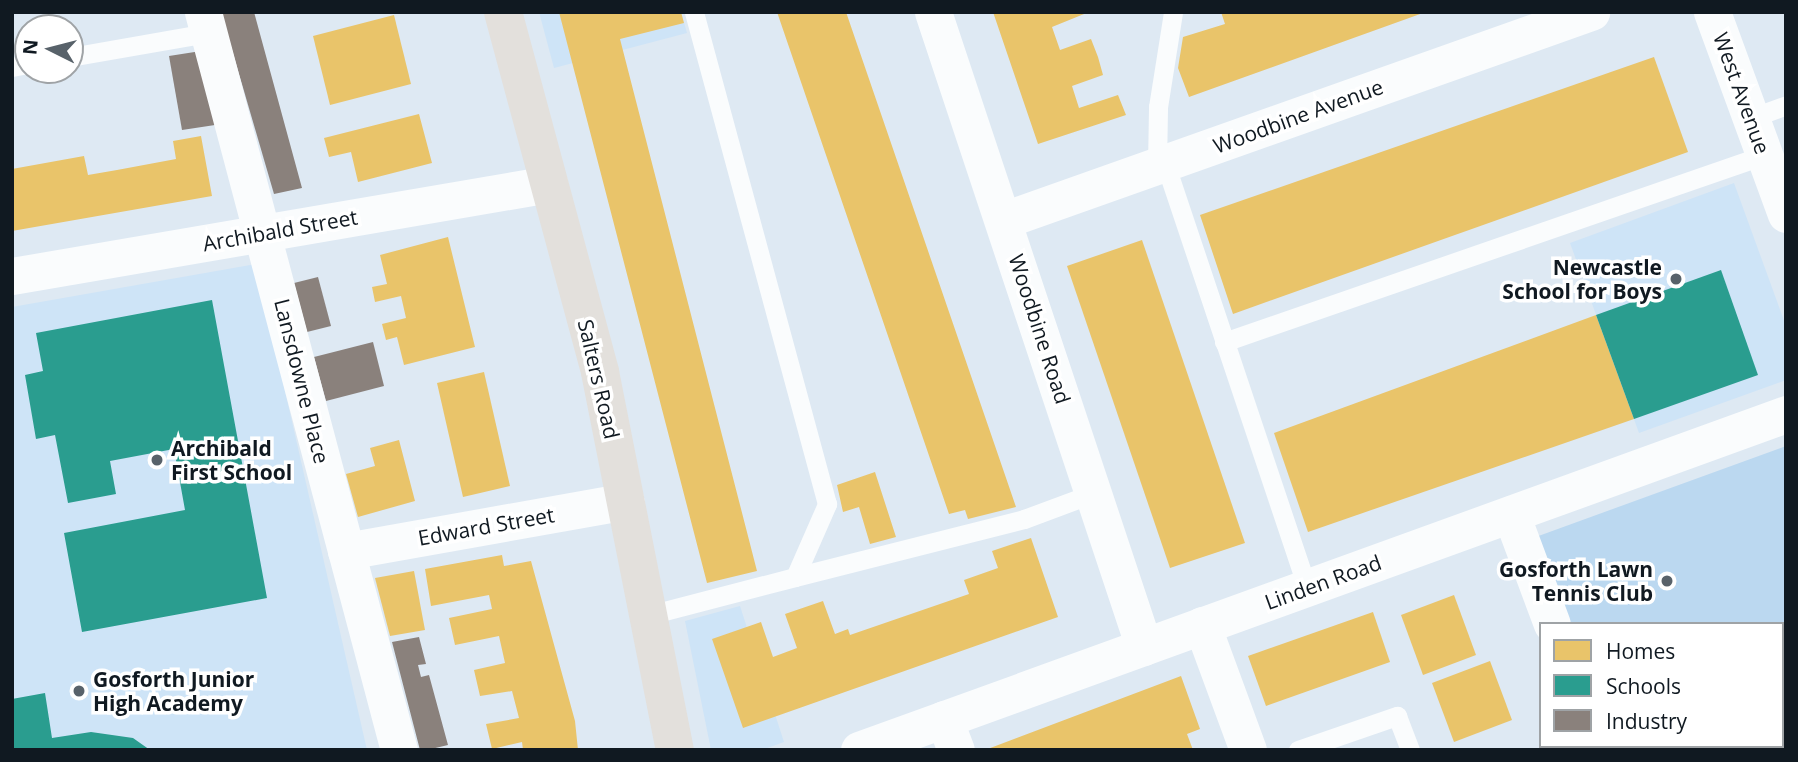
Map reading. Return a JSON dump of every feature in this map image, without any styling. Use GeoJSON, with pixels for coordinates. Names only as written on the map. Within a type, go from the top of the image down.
{"type":"FeatureCollection","features":[{"type":"Feature","properties":{"kind":"main road","name":"Salters Road"},"geometry":{"type":"LineString","coordinates":[[503,12],[600,372],[675,750]]}},
{"type":"Feature","properties":{"kind":"street","name":"Woodbine Road"},"geometry":{"type":"LineString","coordinates":[[933,12],[1144,647]]}},
{"type":"Feature","properties":{"kind":"street","name":"Woodbine Avenue"},"geometry":{"type":"LineString","coordinates":[[1004,220],[1591,12]]}},
{"type":"Feature","properties":{"kind":"street","name":"West Avenue"},"geometry":{"type":"LineString","coordinates":[[1712,12],[1786,214]]}},
{"type":"Feature","properties":{"kind":"street","name":"Lansdowne Place"},"geometry":{"type":"LineString","coordinates":[[206,23],[264,233],[399,750]]}},
{"type":"Feature","properties":{"kind":"street","name":"Archibald Street"},"geometry":{"type":"LineString","coordinates":[[12,276],[549,184]]}},
{"type":"Feature","properties":{"kind":"street","name":"Linden Road"},"geometry":{"type":"LineString","coordinates":[[859,750],[950,734],[1144,647],[1786,414]]}},
{"type":"Feature","properties":{"kind":"street","name":"Edward Street"},"geometry":{"type":"LineString","coordinates":[[346,551],[626,501]]}},
{"type":"Feature","properties":{"kind":"street"},"geometry":{"type":"LineString","coordinates":[[1511,514],[1551,622]]}},
{"type":"Feature","properties":{"kind":"street"},"geometry":{"type":"LineString","coordinates":[[1202,625],[1248,750]]}},
{"type":"Feature","properties":{"kind":"lane"},"geometry":{"type":"LineString","coordinates":[[694,12],[827,504],[795,577]]}},
{"type":"Feature","properties":{"kind":"lane"},"geometry":{"type":"LineString","coordinates":[[1173,12],[1158,107],[1161,165],[1307,587]]}},
{"type":"Feature","properties":{"kind":"lane"},"geometry":{"type":"LineString","coordinates":[[84,54],[206,23]]}},
{"type":"Feature","properties":{"kind":"lane"},"geometry":{"type":"LineString","coordinates":[[1751,118],[1786,106]]}},
{"type":"Feature","properties":{"kind":"lane"},"geometry":{"type":"LineString","coordinates":[[1224,342],[1764,155]]}},
{"type":"Feature","properties":{"kind":"lane"},"geometry":{"type":"LineString","coordinates":[[649,615],[1024,519],[1094,493]]}},
{"type":"Feature","properties":{"kind":"lane"},"geometry":{"type":"LineString","coordinates":[[1298,750],[1397,716],[1410,750]]}},
{"type":"Feature","properties":{"kind":"shaded area"},"geometry":{"type":"Polygon","coordinates":[[[539,12],[681,12],[687,33],[554,68],[539,12]]]}},
{"type":"Feature","properties":{"kind":"shaded area","name":"Newcastle School for Boys"},"geometry":{"type":"Polygon","coordinates":[[[1734,183],[1786,326],[1786,380],[1639,433],[1570,243],[1734,183]]]}},
{"type":"Feature","properties":{"kind":"shaded area","name":"Archibald First School"},"geometry":{"type":"Polygon","coordinates":[[[256,264],[367,750],[12,750],[12,307],[256,264]]]}},
{"type":"Feature","properties":{"kind":"shaded area","name":"Gosforth Lawn Tennis Club"},"geometry":{"type":"Polygon","coordinates":[[[1786,446],[1786,750],[1608,750],[1784,748],[1784,622],[1562,622],[1533,538],[1786,446]]]}},
{"type":"Feature","properties":{"kind":"shaded area"},"geometry":{"type":"Polygon","coordinates":[[[740,606],[784,742],[762,750],[711,750],[685,621],[740,606]]]}},
{"type":"Feature","properties":{"kind":"building: Homes"},"geometry":{"type":"Polygon","coordinates":[[[559,12],[681,12],[684,23],[620,39],[757,571],[707,583],[559,12]]]}},
{"type":"Feature","properties":{"kind":"building: Homes"},"geometry":{"type":"Polygon","coordinates":[[[777,12],[846,12],[1016,507],[968,519],[965,510],[949,514],[777,12]]]}},
{"type":"Feature","properties":{"kind":"building: Homes"},"geometry":{"type":"Polygon","coordinates":[[[993,12],[1089,12],[1052,27],[1060,50],[1091,39],[1098,57],[1103,75],[1072,86],[1079,108],[1118,95],[1126,115],[1038,144],[993,12]]]}},
{"type":"Feature","properties":{"kind":"building: Homes"},"geometry":{"type":"Polygon","coordinates":[[[1221,12],[1423,13],[1189,97],[1178,68],[1183,37],[1225,24],[1221,12]]]}},
{"type":"Feature","properties":{"kind":"building: Homes"},"geometry":{"type":"Polygon","coordinates":[[[394,15],[411,84],[330,105],[313,36],[394,15]]]}},
{"type":"Feature","properties":{"kind":"building: Homes"},"geometry":{"type":"Polygon","coordinates":[[[1654,57],[1688,152],[1233,314],[1200,215],[1654,57]]]}},
{"type":"Feature","properties":{"kind":"building: Homes"},"geometry":{"type":"Polygon","coordinates":[[[419,114],[432,163],[358,182],[351,152],[329,157],[324,138],[419,114]]]}},
{"type":"Feature","properties":{"kind":"building: Homes"},"geometry":{"type":"Polygon","coordinates":[[[201,136],[212,196],[12,231],[12,169],[84,156],[88,175],[117,170],[176,159],[173,141],[201,136]]]}},
{"type":"Feature","properties":{"kind":"building: Homes"},"geometry":{"type":"Polygon","coordinates":[[[448,237],[475,347],[404,365],[397,337],[386,340],[382,324],[406,318],[401,296],[375,302],[372,287],[387,284],[380,255],[448,237]]]}},
{"type":"Feature","properties":{"kind":"building: Homes"},"geometry":{"type":"Polygon","coordinates":[[[1142,240],[1245,543],[1170,568],[1067,266],[1142,240]]]}},
{"type":"Feature","properties":{"kind":"building: Homes"},"geometry":{"type":"Polygon","coordinates":[[[1596,315],[1634,419],[1308,532],[1274,433],[1596,315]]]}},
{"type":"Feature","properties":{"kind":"building: Homes"},"geometry":{"type":"Polygon","coordinates":[[[484,372],[510,486],[463,497],[437,383],[484,372]]]}},
{"type":"Feature","properties":{"kind":"building: Homes"},"geometry":{"type":"Polygon","coordinates":[[[399,440],[415,501],[358,517],[346,474],[375,466],[370,448],[399,440]]]}},
{"type":"Feature","properties":{"kind":"building: Homes"},"geometry":{"type":"Polygon","coordinates":[[[875,472],[896,537],[870,544],[859,507],[843,512],[837,485],[875,472]]]}},
{"type":"Feature","properties":{"kind":"building: Homes"},"geometry":{"type":"Polygon","coordinates":[[[1031,538],[1058,617],[743,728],[712,639],[761,622],[773,657],[797,648],[785,614],[823,601],[835,634],[848,629],[850,635],[969,594],[964,580],[998,568],[992,551],[1031,538]]]}},
{"type":"Feature","properties":{"kind":"building: Homes"},"geometry":{"type":"Polygon","coordinates":[[[502,555],[504,566],[531,561],[575,721],[578,750],[523,750],[522,742],[492,749],[486,724],[519,718],[512,691],[480,696],[474,670],[505,663],[499,636],[455,645],[449,618],[492,609],[489,595],[431,606],[425,569],[502,555]]]}},
{"type":"Feature","properties":{"kind":"building: Homes"},"geometry":{"type":"Polygon","coordinates":[[[414,571],[425,630],[390,636],[375,578],[414,571]]]}},
{"type":"Feature","properties":{"kind":"building: Homes"},"geometry":{"type":"Polygon","coordinates":[[[1454,595],[1476,655],[1423,675],[1401,615],[1454,595]]]}},
{"type":"Feature","properties":{"kind":"building: Homes"},"geometry":{"type":"Polygon","coordinates":[[[1373,612],[1390,662],[1266,706],[1248,656],[1373,612]]]}},
{"type":"Feature","properties":{"kind":"building: Homes"},"geometry":{"type":"Polygon","coordinates":[[[1490,661],[1512,720],[1454,742],[1432,683],[1490,661]]]}},
{"type":"Feature","properties":{"kind":"building: Homes"},"geometry":{"type":"Polygon","coordinates":[[[1181,676],[1200,729],[1187,734],[1193,750],[985,750],[1181,676]]]}},
{"type":"Feature","properties":{"kind":"building: Schools"},"geometry":{"type":"Polygon","coordinates":[[[1721,270],[1758,375],[1634,419],[1596,315],[1721,270]]]}},
{"type":"Feature","properties":{"kind":"building: Schools"},"geometry":{"type":"Polygon","coordinates":[[[212,300],[267,598],[82,632],[64,533],[185,510],[174,449],[110,461],[116,494],[68,503],[55,435],[36,439],[25,375],[43,371],[36,333],[212,300]]]}},
{"type":"Feature","properties":{"kind":"building: Schools"},"geometry":{"type":"Polygon","coordinates":[[[45,693],[52,738],[91,732],[133,738],[150,750],[12,750],[12,699],[45,693]]]}},
{"type":"Feature","properties":{"kind":"building: Industry"},"geometry":{"type":"Polygon","coordinates":[[[221,12],[254,12],[302,188],[274,194],[221,12]]]}},
{"type":"Feature","properties":{"kind":"building: Industry"},"geometry":{"type":"Polygon","coordinates":[[[201,51],[215,125],[182,130],[169,56],[201,51]]]}},
{"type":"Feature","properties":{"kind":"building: Industry"},"geometry":{"type":"Polygon","coordinates":[[[318,277],[331,326],[307,332],[294,283],[318,277]]]}},
{"type":"Feature","properties":{"kind":"building: Industry"},"geometry":{"type":"Polygon","coordinates":[[[373,342],[384,386],[326,401],[314,357],[373,342]]]}},
{"type":"Feature","properties":{"kind":"building: Industry"},"geometry":{"type":"Polygon","coordinates":[[[419,637],[426,664],[418,665],[421,677],[429,675],[448,745],[427,750],[420,750],[392,642],[419,637]]]}},
{"type":"Feature","properties":{"kind":"place","name":"Newcastle School for Boys"},"geometry":{"type":"Point","coordinates":[1676,279]}},
{"type":"Feature","properties":{"kind":"place","name":"Archibald First School"},"geometry":{"type":"Point","coordinates":[157,460]}},
{"type":"Feature","properties":{"kind":"place","name":"Gosforth Lawn Tennis Club"},"geometry":{"type":"Point","coordinates":[1667,581]}},
{"type":"Feature","properties":{"kind":"place","name":"Gosforth Junior High Academy"},"geometry":{"type":"Point","coordinates":[79,691]}}]}
